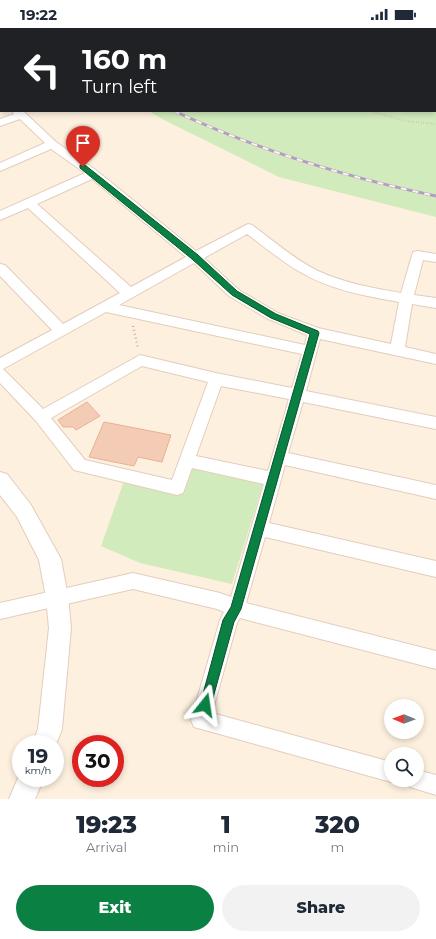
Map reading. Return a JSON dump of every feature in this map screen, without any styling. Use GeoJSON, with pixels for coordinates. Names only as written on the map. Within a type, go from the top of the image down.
{"type":"FeatureCollection","features":[{"type":"Feature","properties":{"kind":"street"},"geometry":{"type":"LineString","coordinates":[[0,123],[19,113],[52,144],[93,174],[195,257],[234,293],[274,316],[315,333],[436,359]]}},
{"type":"Feature","properties":{"kind":"street"},"geometry":{"type":"LineString","coordinates":[[0,167],[52,144]]}},
{"type":"Feature","properties":{"kind":"street"},"geometry":{"type":"LineString","coordinates":[[0,216],[93,174]]}},
{"type":"Feature","properties":{"kind":"street"},"geometry":{"type":"LineString","coordinates":[[29,203],[129,293]]}},
{"type":"Feature","properties":{"kind":"street"},"geometry":{"type":"LineString","coordinates":[[0,365],[248,228],[293,262],[334,282],[362,289],[436,303]]}},
{"type":"Feature","properties":{"kind":"street"},"geometry":{"type":"LineString","coordinates":[[397,351],[406,298],[418,255],[436,258]]}},
{"type":"Feature","properties":{"kind":"street"},"geometry":{"type":"LineString","coordinates":[[0,268],[61,330]]}},
{"type":"Feature","properties":{"kind":"street"},"geometry":{"type":"LineString","coordinates":[[104,307],[310,351]]}},
{"type":"Feature","properties":{"kind":"street"},"geometry":{"type":"LineString","coordinates":[[315,333],[236,609],[229,620],[202,720],[384,770]]}},
{"type":"Feature","properties":{"kind":"street"},"geometry":{"type":"LineString","coordinates":[[41,417],[140,360],[216,379],[436,423]]}},
{"type":"Feature","properties":{"kind":"street"},"geometry":{"type":"LineString","coordinates":[[0,374],[41,417],[80,465],[178,488],[216,379]]}},
{"type":"Feature","properties":{"kind":"street"},"geometry":{"type":"LineString","coordinates":[[280,458],[436,492]]}},
{"type":"Feature","properties":{"kind":"street"},"geometry":{"type":"LineString","coordinates":[[187,460],[273,479]]}},
{"type":"Feature","properties":{"kind":"street"},"geometry":{"type":"LineString","coordinates":[[0,480],[24,511],[50,559],[58,597],[60,628],[50,729],[48,735]]}},
{"type":"Feature","properties":{"kind":"street"},"geometry":{"type":"LineString","coordinates":[[258,528],[436,569]]}},
{"type":"Feature","properties":{"kind":"street"},"geometry":{"type":"LineString","coordinates":[[0,611],[133,581],[220,601],[236,609],[436,660]]}},
{"type":"Feature","properties":{"kind":"street"},"geometry":{"type":"LineString","coordinates":[[424,782],[436,785]]}},
{"type":"Feature","properties":{"kind":"street"},"geometry":{"type":"LineString","coordinates":[[22,799],[27,787]]}},
{"type":"Feature","properties":{"kind":"path"},"geometry":{"type":"LineString","coordinates":[[374,112],[405,121],[436,124]]}},
{"type":"Feature","properties":{"kind":"path"},"geometry":{"type":"LineString","coordinates":[[130,313],[140,360]]}},
{"type":"Feature","properties":{"kind":"green space"},"geometry":{"type":"Polygon","coordinates":[[[151,112],[436,112],[436,217],[279,177],[151,112]]]}},
{"type":"Feature","properties":{"kind":"green space"},"geometry":{"type":"Polygon","coordinates":[[[192,467],[263,484],[232,584],[140,563],[101,546],[124,481],[181,494],[192,467]]]}},
{"type":"Feature","properties":{"kind":"building"},"geometry":{"type":"Polygon","coordinates":[[[87,402],[100,416],[76,430],[73,427],[63,427],[58,420],[87,402]]]}},
{"type":"Feature","properties":{"kind":"building"},"geometry":{"type":"Polygon","coordinates":[[[104,422],[171,435],[162,462],[138,457],[134,466],[89,457],[104,422]]]}},
{"type":"Feature","properties":{"kind":"railway"},"geometry":{"type":"LineString","coordinates":[[176,112],[238,138],[302,161],[368,180],[436,196]]}},
{"type":"Feature","properties":{"kind":"route"},"geometry":{"type":"LineString","coordinates":[[83,167],[195,257],[234,293],[274,316],[315,333],[240,590],[236,609],[229,620],[205,705]]}}]}
